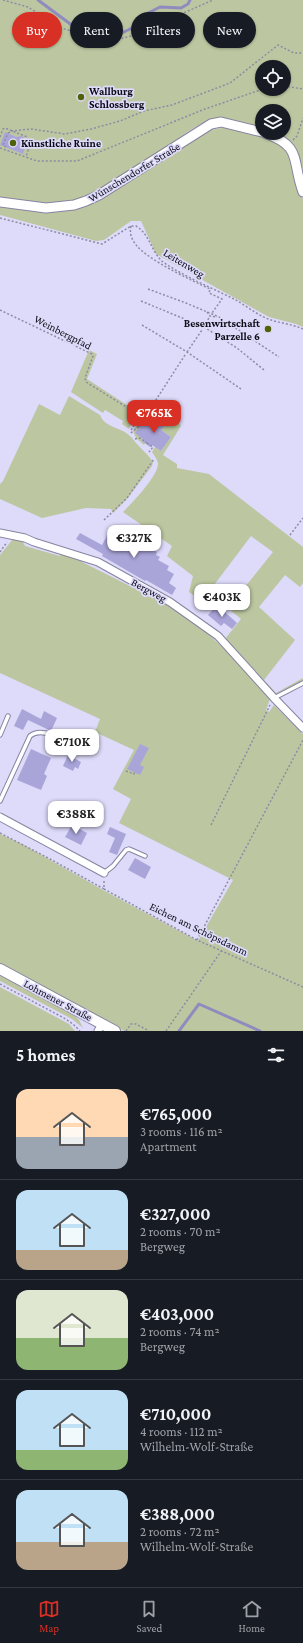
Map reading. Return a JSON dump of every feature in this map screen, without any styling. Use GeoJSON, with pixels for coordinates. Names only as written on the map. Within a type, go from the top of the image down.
{"type":"FeatureCollection","features":[{"type":"Feature","properties":{"kind":"main road","name":"Lohmener Straße"},"geometry":{"type":"LineString","coordinates":[[0,969],[100,1027],[116,1031]]}},
{"type":"Feature","properties":{"kind":"street","name":"Wünschendorfer Straße"},"geometry":{"type":"LineString","coordinates":[[0,202],[40,207],[74,206],[99,195],[211,124],[221,122],[255,131]]}},
{"type":"Feature","properties":{"kind":"street","name":"Wünschendorfer Straße"},"geometry":{"type":"LineString","coordinates":[[283,140],[289,144]]}},
{"type":"Feature","properties":{"kind":"street"},"geometry":{"type":"LineString","coordinates":[[289,144],[294,153],[303,192]]}},
{"type":"Feature","properties":{"kind":"street","name":"Bergweg"},"geometry":{"type":"LineString","coordinates":[[0,533],[25,538],[98,562],[170,602],[218,636],[303,728]]}},
{"type":"Feature","properties":{"kind":"street"},"geometry":{"type":"LineString","coordinates":[[0,817],[104,873]]}},
{"type":"Feature","properties":{"kind":"lane"},"geometry":{"type":"LineString","coordinates":[[274,698],[303,683]]}},
{"type":"Feature","properties":{"kind":"lane"},"geometry":{"type":"LineString","coordinates":[[0,734],[8,716]]}},
{"type":"Feature","properties":{"kind":"lane"},"geometry":{"type":"LineString","coordinates":[[0,801],[30,736],[33,733],[39,732],[70,742]]}},
{"type":"Feature","properties":{"kind":"lane"},"geometry":{"type":"LineString","coordinates":[[104,873],[113,866],[126,850],[129,849],[145,856]]}},
{"type":"Feature","properties":{"kind":"path"},"geometry":{"type":"LineString","coordinates":[[3,0],[28,7],[61,28],[108,42],[131,36],[214,0]]}},
{"type":"Feature","properties":{"kind":"path"},"geometry":{"type":"LineString","coordinates":[[10,131],[31,128],[65,134],[91,129],[120,121],[144,111],[172,105],[230,83],[278,45],[294,53],[303,53]]}},
{"type":"Feature","properties":{"kind":"path"},"geometry":{"type":"LineString","coordinates":[[291,87],[303,89]]}},
{"type":"Feature","properties":{"kind":"path"},"geometry":{"type":"LineString","coordinates":[[0,148],[37,161],[68,162],[85,159],[112,146],[205,109],[255,92]]}},
{"type":"Feature","properties":{"kind":"path"},"geometry":{"type":"LineString","coordinates":[[289,144],[297,136],[303,118]]}},
{"type":"Feature","properties":{"kind":"path"},"geometry":{"type":"LineString","coordinates":[[0,137],[3,129],[27,137],[30,144],[26,157]]}},
{"type":"Feature","properties":{"kind":"path"},"geometry":{"type":"LineString","coordinates":[[6,147],[3,145],[8,132],[10,132],[10,133],[8,132],[10,131]]}},
{"type":"Feature","properties":{"kind":"path"},"geometry":{"type":"LineString","coordinates":[[0,218],[102,244],[131,226],[132,240],[145,253],[210,289],[209,293],[222,299],[212,314]]}},
{"type":"Feature","properties":{"kind":"path","name":"Leitenweg"},"geometry":{"type":"LineString","coordinates":[[131,226],[136,226],[144,233],[156,255],[164,262],[235,299],[268,319],[303,329]]}},
{"type":"Feature","properties":{"kind":"path"},"geometry":{"type":"LineString","coordinates":[[148,289],[219,317],[279,357]]}},
{"type":"Feature","properties":{"kind":"path"},"geometry":{"type":"LineString","coordinates":[[142,301],[204,327],[208,331],[237,348],[264,370]]}},
{"type":"Feature","properties":{"kind":"path","name":"Weinbergpfad"},"geometry":{"type":"LineString","coordinates":[[0,310],[92,354],[93,356],[85,378],[86,382],[136,413],[138,416]]}},
{"type":"Feature","properties":{"kind":"path"},"geometry":{"type":"LineString","coordinates":[[206,311],[210,316],[219,317]]}},
{"type":"Feature","properties":{"kind":"path"},"geometry":{"type":"LineString","coordinates":[[204,327],[210,316]]}},
{"type":"Feature","properties":{"kind":"path"},"geometry":{"type":"LineString","coordinates":[[142,325],[187,352],[189,355],[241,389]]}},
{"type":"Feature","properties":{"kind":"path"},"geometry":{"type":"LineString","coordinates":[[198,325],[202,330],[208,331]]}},
{"type":"Feature","properties":{"kind":"path"},"geometry":{"type":"LineString","coordinates":[[187,352],[202,330]]}},
{"type":"Feature","properties":{"kind":"path"},"geometry":{"type":"LineString","coordinates":[[183,350],[185,355]]}},
{"type":"Feature","properties":{"kind":"path"},"geometry":{"type":"LineString","coordinates":[[159,420],[155,425],[145,418],[140,426],[131,433],[138,416],[152,406],[185,355]]}},
{"type":"Feature","properties":{"kind":"path"},"geometry":{"type":"LineString","coordinates":[[135,423],[140,426]]}},
{"type":"Feature","properties":{"kind":"path"},"geometry":{"type":"LineString","coordinates":[[135,439],[140,438],[153,447],[149,452]]}},
{"type":"Feature","properties":{"kind":"path"},"geometry":{"type":"LineString","coordinates":[[104,520],[127,498],[154,459]]}},
{"type":"Feature","properties":{"kind":"path"},"geometry":{"type":"LineString","coordinates":[[290,534],[303,518]]}},
{"type":"Feature","properties":{"kind":"path"},"geometry":{"type":"LineString","coordinates":[[0,552],[11,536]]}},
{"type":"Feature","properties":{"kind":"path"},"geometry":{"type":"LineString","coordinates":[[211,826],[268,711]]}},
{"type":"Feature","properties":{"kind":"path"},"geometry":{"type":"LineString","coordinates":[[197,940],[227,886],[303,740]]}},
{"type":"Feature","properties":{"kind":"path"},"geometry":{"type":"LineString","coordinates":[[126,770],[133,773]]}},
{"type":"Feature","properties":{"kind":"path","name":"Eichen am Schöpsdamm"},"geometry":{"type":"LineString","coordinates":[[0,833],[46,856],[197,940],[303,987]]}},
{"type":"Feature","properties":{"kind":"path"},"geometry":{"type":"LineString","coordinates":[[104,873],[104,889]]}},
{"type":"Feature","properties":{"kind":"path"},"geometry":{"type":"LineString","coordinates":[[166,1031],[222,950]]}},
{"type":"Feature","properties":{"kind":"path"},"geometry":{"type":"LineString","coordinates":[[0,984],[64,1018],[80,1031]]}},
{"type":"Feature","properties":{"kind":"path"},"geometry":{"type":"LineString","coordinates":[[126,1031],[131,1024],[136,1024],[149,1031]]}},
{"type":"Feature","properties":{"kind":"green space"},"geometry":{"type":"Polygon","coordinates":[[[0,0],[303,0],[303,170],[298,152],[289,140],[291,140],[291,104],[255,104],[255,126],[227,119],[217,119],[207,122],[189,131],[87,198],[61,203],[31,202],[0,198],[0,0]]]}},
{"type":"Feature","properties":{"kind":"green space"},"geometry":{"type":"Polygon","coordinates":[[[227,127],[253,133],[255,134],[255,140],[272,140],[280,144],[291,155],[298,188],[303,199],[303,327],[269,317],[156,254],[141,221],[131,221],[104,240],[96,241],[0,215],[0,205],[79,207],[210,130],[227,127]]]}},
{"type":"Feature","properties":{"kind":"green space"},"geometry":{"type":"Polygon","coordinates":[[[89,350],[97,354],[87,379],[130,407],[128,410],[135,416],[129,429],[122,424],[123,421],[105,410],[103,413],[71,392],[89,350]]]}},
{"type":"Feature","properties":{"kind":"green space"},"geometry":{"type":"Polygon","coordinates":[[[69,396],[100,415],[109,425],[126,433],[153,462],[152,466],[127,499],[113,513],[111,509],[86,508],[42,518],[0,499],[0,484],[3,481],[39,404],[60,415],[69,396]]]}},
{"type":"Feature","properties":{"kind":"green space"},"geometry":{"type":"Polygon","coordinates":[[[147,403],[171,415],[179,422],[181,426],[163,455],[177,464],[177,468],[209,474],[303,547],[303,583],[300,587],[285,575],[259,607],[295,640],[264,680],[276,693],[303,678],[303,681],[275,694],[225,639],[241,619],[228,608],[273,552],[251,536],[202,601],[189,592],[193,576],[167,556],[172,546],[123,512],[144,489],[157,468],[158,463],[152,452],[155,447],[161,451],[171,437],[161,430],[167,423],[161,418],[155,426],[136,433],[143,439],[142,441],[145,443],[144,445],[136,438],[133,431],[143,416],[141,413],[147,403]]]}},
{"type":"Feature","properties":{"kind":"green space"},"geometry":{"type":"Polygon","coordinates":[[[13,539],[23,542],[25,546],[60,556],[61,553],[82,560],[82,562],[142,592],[146,591],[193,620],[231,655],[270,699],[266,710],[269,712],[274,705],[303,734],[303,1031],[124,1031],[0,963],[0,834],[22,844],[198,941],[233,880],[119,823],[131,799],[113,789],[134,750],[95,732],[100,719],[0,673],[0,555],[13,539]]]}},
{"type":"Feature","properties":{"kind":"green space"},"geometry":{"type":"Polygon","coordinates":[[[0,974],[72,1013],[79,1020],[83,1028],[72,1019],[0,981],[0,974]]]}},
{"type":"Feature","properties":{"kind":"green space"},"geometry":{"type":"Polygon","coordinates":[[[0,987],[69,1024],[75,1031],[0,1031],[0,987]]]}},
{"type":"Feature","properties":{"kind":"building","name":"Künstliche Ruine"},"geometry":{"type":"Polygon","coordinates":[[[5,132],[16,137],[22,136],[25,139],[26,144],[23,154],[0,145],[5,132]]]}},
{"type":"Feature","properties":{"kind":"building"},"geometry":{"type":"Polygon","coordinates":[[[161,418],[167,423],[161,430],[171,437],[161,451],[152,445],[150,447],[135,433],[145,419],[155,426],[161,418]]]}},
{"type":"Feature","properties":{"kind":"building"},"geometry":{"type":"Polygon","coordinates":[[[109,532],[119,538],[122,534],[127,537],[128,536],[157,552],[156,555],[160,557],[158,560],[169,566],[167,570],[174,574],[169,583],[176,588],[172,595],[102,556],[103,554],[76,539],[80,533],[102,545],[109,532]]]}},
{"type":"Feature","properties":{"kind":"building"},"geometry":{"type":"Polygon","coordinates":[[[217,605],[237,623],[232,629],[224,623],[221,626],[208,615],[217,605]]]}},
{"type":"Feature","properties":{"kind":"building"},"geometry":{"type":"Polygon","coordinates":[[[22,709],[41,719],[44,711],[57,718],[51,731],[28,720],[23,730],[14,726],[22,709]]]}},
{"type":"Feature","properties":{"kind":"building"},"geometry":{"type":"Polygon","coordinates":[[[140,744],[149,748],[140,765],[144,767],[140,775],[127,769],[140,744]]]}},
{"type":"Feature","properties":{"kind":"building"},"geometry":{"type":"Polygon","coordinates":[[[31,749],[51,758],[44,774],[47,776],[41,790],[17,780],[31,749]]]}},
{"type":"Feature","properties":{"kind":"building"},"geometry":{"type":"Polygon","coordinates":[[[68,755],[81,762],[78,769],[75,767],[73,771],[63,766],[68,755]]]}},
{"type":"Feature","properties":{"kind":"building"},"geometry":{"type":"Polygon","coordinates":[[[72,825],[87,833],[81,845],[65,837],[72,825]]]}},
{"type":"Feature","properties":{"kind":"building"},"geometry":{"type":"Polygon","coordinates":[[[110,827],[126,834],[117,855],[109,852],[115,838],[107,834],[110,827]]]}},
{"type":"Feature","properties":{"kind":"building"},"geometry":{"type":"Polygon","coordinates":[[[135,858],[151,867],[145,879],[128,870],[135,858]]]}},
{"type":"Feature","properties":{"kind":"waterway"},"geometry":{"type":"LineString","coordinates":[[38,0],[73,26],[103,28],[112,34],[124,32],[134,27],[148,13],[160,7],[181,8],[188,4],[190,0]]}},
{"type":"Feature","properties":{"kind":"waterway"},"geometry":{"type":"LineString","coordinates":[[179,1031],[199,1004],[260,1031]]}},
{"type":"Feature","properties":{"kind":"place","name":"Wallburg Schlossberg"},"geometry":{"type":"Point","coordinates":[81,97]}},
{"type":"Feature","properties":{"kind":"place","name":"Künstliche Ruine"},"geometry":{"type":"Point","coordinates":[13,143]}},
{"type":"Feature","properties":{"kind":"place","name":"Besenwirtschaft Parzelle 6"},"geometry":{"type":"Point","coordinates":[268,329]}}]}
